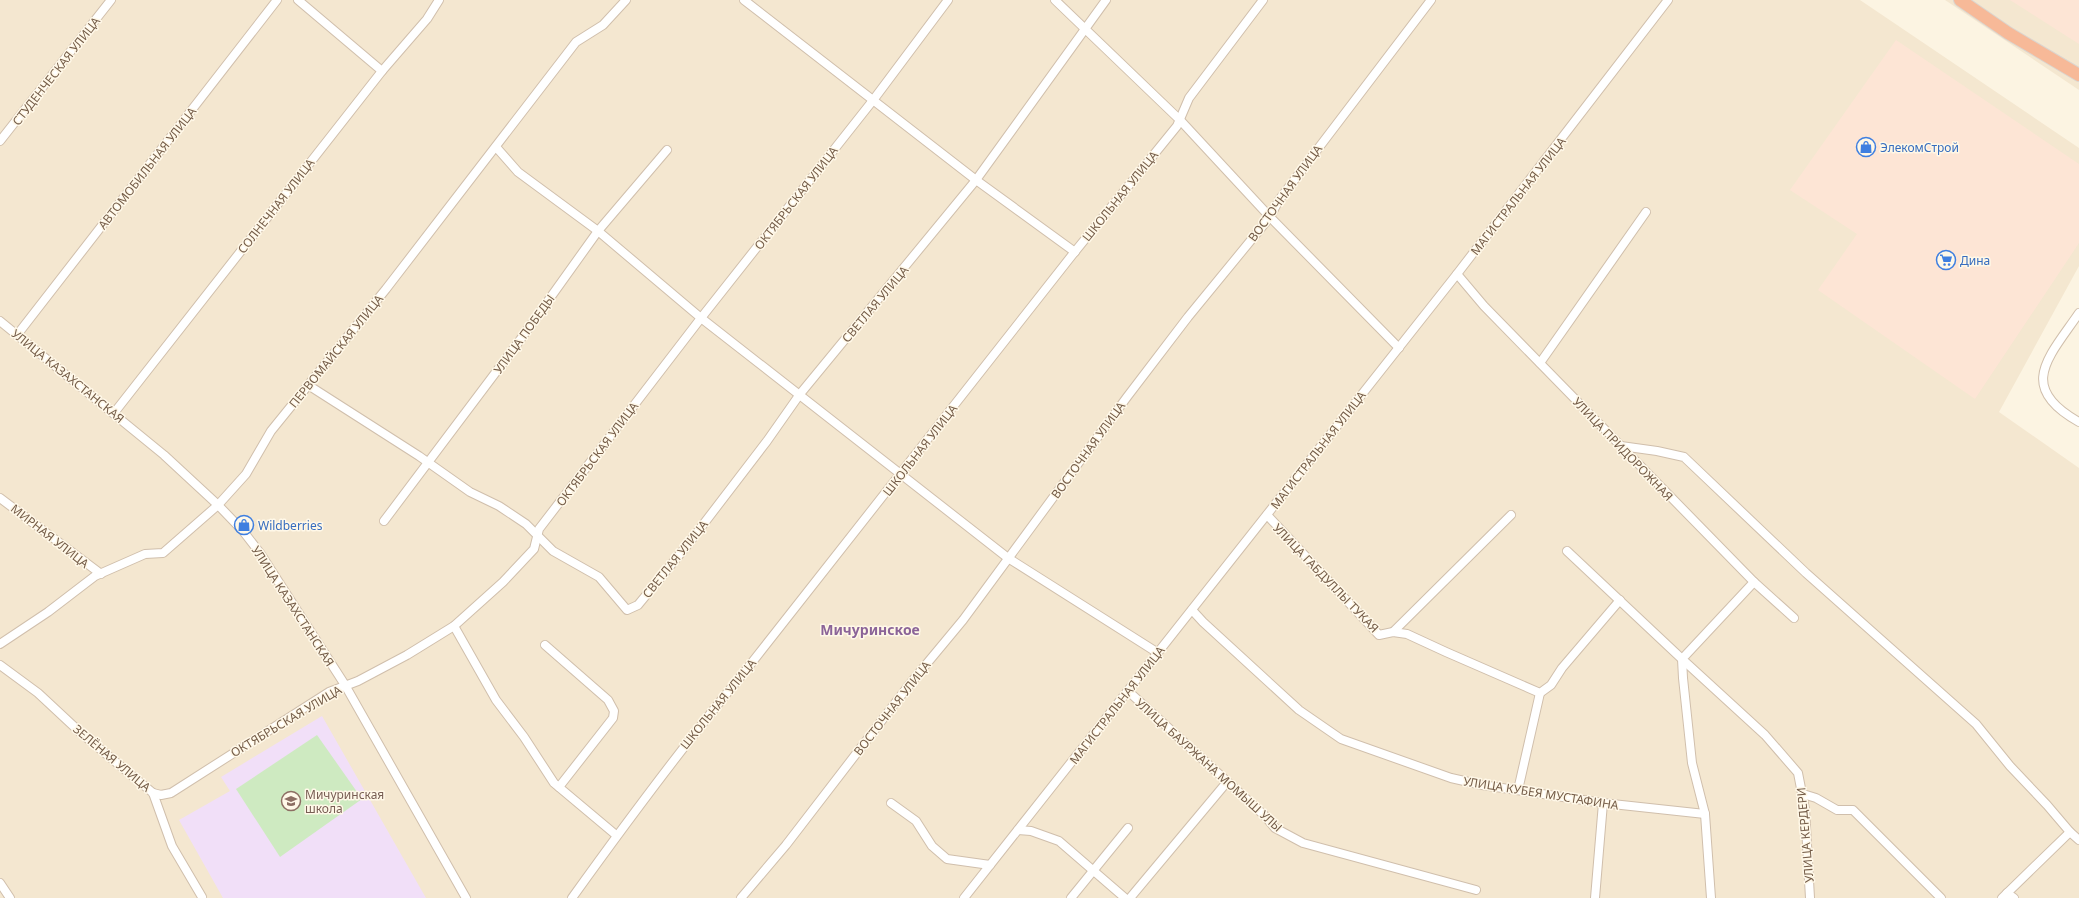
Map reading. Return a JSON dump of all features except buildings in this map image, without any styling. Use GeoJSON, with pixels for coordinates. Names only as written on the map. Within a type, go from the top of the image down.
{"type":"FeatureCollection","features":[{"type":"Feature","properties":{"kind":"highway"},"geometry":{"type":"LineString","coordinates":[[1960,0],[2008,33],[2079,74]]}},
{"type":"Feature","properties":{"kind":"street","name":"СТУДЕНЧЕСКАЯ УЛИЦА"},"geometry":{"type":"LineString","coordinates":[[0,141],[111,0]]}},
{"type":"Feature","properties":{"kind":"street","name":"АВТОМОБИЛЬНАЯ УЛИЦА"},"geometry":{"type":"LineString","coordinates":[[17,335],[277,0]]}},
{"type":"Feature","properties":{"kind":"street"},"geometry":{"type":"LineString","coordinates":[[298,0],[382,72]]}},
{"type":"Feature","properties":{"kind":"street","name":"СОЛНЕЧНАЯ УЛИЦА"},"geometry":{"type":"LineString","coordinates":[[114,412],[382,72],[427,19],[439,0]]}},
{"type":"Feature","properties":{"kind":"street","name":"ПЕРВОМАЙСКАЯ УЛИЦА"},"geometry":{"type":"LineString","coordinates":[[0,644],[101,574],[145,554],[163,553],[218,505],[246,474],[271,431],[386,289],[576,42],[602,25],[626,0]]}},
{"type":"Feature","properties":{"kind":"street"},"geometry":{"type":"LineString","coordinates":[[744,0],[976,180],[1074,252]]}},
{"type":"Feature","properties":{"kind":"street","name":"ОКТЯБРЬСКАЯ УЛИЦА"},"geometry":{"type":"LineString","coordinates":[[153,793],[161,795],[171,793],[329,692],[407,654],[454,626],[502,582],[534,549],[540,529],[701,318],[874,100],[947,0]]}},
{"type":"Feature","properties":{"kind":"street"},"geometry":{"type":"LineString","coordinates":[[1055,0],[1086,28],[1180,120],[1270,217],[1399,348]]}},
{"type":"Feature","properties":{"kind":"street","name":"СВЕТЛАЯ УЛИЦА"},"geometry":{"type":"LineString","coordinates":[[538,535],[553,551],[599,577],[627,610],[638,605],[689,543],[767,441],[800,394],[976,180],[1106,0]]}},
{"type":"Feature","properties":{"kind":"street","name":"ШКОЛЬНАЯ УЛИЦА"},"geometry":{"type":"LineString","coordinates":[[572,898],[616,835],[693,734],[746,670],[901,475],[1074,252],[1177,126],[1189,98],[1263,0]]}},
{"type":"Feature","properties":{"kind":"street","name":"ВОСТОЧНАЯ УЛИЦА"},"geometry":{"type":"LineString","coordinates":[[741,898],[786,845],[909,685],[963,620],[1184,323],[1270,217],[1279,200],[1431,0]]}},
{"type":"Feature","properties":{"kind":"street","name":"МАГИСТРАЛЬНАЯ УЛИЦА"},"geometry":{"type":"LineString","coordinates":[[964,898],[1399,348],[1668,0]]}},
{"type":"Feature","properties":{"kind":"street"},"geometry":{"type":"LineString","coordinates":[[496,147],[518,172],[598,231],[701,318],[1008,558],[1158,654]]}},
{"type":"Feature","properties":{"kind":"street","name":"УЛИЦА ПОБЕДЫ"},"geometry":{"type":"LineString","coordinates":[[384,521],[427,461],[520,340],[598,231],[667,150]]}},
{"type":"Feature","properties":{"kind":"street"},"geometry":{"type":"LineString","coordinates":[[1540,363],[1646,212]]}},
{"type":"Feature","properties":{"kind":"street","name":"УЛИЦА ПРИДОРОЖНАЯ"},"geometry":{"type":"LineString","coordinates":[[1457,274],[1484,306],[1754,582],[1794,618]]}},
{"type":"Feature","properties":{"kind":"street"},"geometry":{"type":"LineString","coordinates":[[2079,313],[2047,360],[2043,375],[2043,387],[2051,400],[2061,411],[2079,422]]}},
{"type":"Feature","properties":{"kind":"street","name":"УЛИЦА КАЗАХСТАНСКАЯ"},"geometry":{"type":"LineString","coordinates":[[0,322],[114,412],[164,455],[218,505],[243,531],[260,553],[345,685],[466,898]]}},
{"type":"Feature","properties":{"kind":"street"},"geometry":{"type":"LineString","coordinates":[[308,385],[427,461],[470,492],[499,506],[526,524],[538,535]]}},
{"type":"Feature","properties":{"kind":"street"},"geometry":{"type":"LineString","coordinates":[[1621,446],[1658,451],[1684,457],[1806,573],[1976,724],[2010,766],[2079,840]]}},
{"type":"Feature","properties":{"kind":"street","name":"МИРНАЯ УЛИЦА"},"geometry":{"type":"LineString","coordinates":[[0,498],[101,574]]}},
{"type":"Feature","properties":{"kind":"street","name":"УЛИЦА ГАБДУЛЛЫ ТУКАЯ"},"geometry":{"type":"LineString","coordinates":[[1267,515],[1379,635],[1393,632],[1407,634],[1540,693]]}},
{"type":"Feature","properties":{"kind":"street"},"geometry":{"type":"LineString","coordinates":[[1393,632],[1511,515]]}},
{"type":"Feature","properties":{"kind":"street"},"geometry":{"type":"LineString","coordinates":[[1567,551],[1682,659],[1692,763],[1706,814],[1711,898]]}},
{"type":"Feature","properties":{"kind":"street"},"geometry":{"type":"LineString","coordinates":[[1682,659],[1754,582]]}},
{"type":"Feature","properties":{"kind":"street"},"geometry":{"type":"LineString","coordinates":[[1518,790],[1540,693],[1551,684],[1562,668],[1620,600]]}},
{"type":"Feature","properties":{"kind":"street","name":"УЛИЦА КУБЕЯ МУСТАФИНА"},"geometry":{"type":"LineString","coordinates":[[1192,610],[1203,622],[1299,710],[1341,739],[1451,778],[1482,785],[1603,803],[1706,814]]}},
{"type":"Feature","properties":{"kind":"street"},"geometry":{"type":"LineString","coordinates":[[454,626],[496,700],[524,737],[554,783],[616,835]]}},
{"type":"Feature","properties":{"kind":"street"},"geometry":{"type":"LineString","coordinates":[[545,645],[608,700],[614,711],[613,718],[559,787]]}},
{"type":"Feature","properties":{"kind":"street","name":"УЛИЦА КЕРДЕРИ"},"geometry":{"type":"LineString","coordinates":[[1682,659],[1765,735],[1798,773],[1803,794],[1810,898]]}},
{"type":"Feature","properties":{"kind":"street","name":"ЗЕЛЁНАЯ УЛИЦА"},"geometry":{"type":"LineString","coordinates":[[0,665],[38,694],[82,734],[153,793],[172,846],[202,897]]}},
{"type":"Feature","properties":{"kind":"street","name":"УЛИЦА БАУРЖАНА МОМЫШ УЛЫ"},"geometry":{"type":"LineString","coordinates":[[1128,691],[1265,816],[1275,828],[1303,843],[1476,890]]}},
{"type":"Feature","properties":{"kind":"street"},"geometry":{"type":"LineString","coordinates":[[1130,898],[1226,782]]}},
{"type":"Feature","properties":{"kind":"street"},"geometry":{"type":"LineString","coordinates":[[1803,794],[1816,798],[1837,810],[1852,810],[1942,898]]}},
{"type":"Feature","properties":{"kind":"street"},"geometry":{"type":"LineString","coordinates":[[891,803],[916,821],[932,846],[947,859],[990,865]]}},
{"type":"Feature","properties":{"kind":"street"},"geometry":{"type":"LineString","coordinates":[[1595,898],[1603,803]]}},
{"type":"Feature","properties":{"kind":"street"},"geometry":{"type":"LineString","coordinates":[[1070,898],[1128,828]]}},
{"type":"Feature","properties":{"kind":"street"},"geometry":{"type":"LineString","coordinates":[[1018,830],[1031,831],[1059,841],[1125,898]]}},
{"type":"Feature","properties":{"kind":"street"},"geometry":{"type":"LineString","coordinates":[[2008,896],[2070,832]]}},
{"type":"Feature","properties":{"kind":"street"},"geometry":{"type":"LineString","coordinates":[[0,883],[10,898]]}},
{"type":"Feature","properties":{"kind":"shaded area"},"geometry":{"type":"Polygon","coordinates":[[[0,0],[1860,0],[2079,148],[2079,266],[1999,412],[2079,468],[2079,898],[0,898],[0,0]]]}},
{"type":"Feature","properties":{"kind":"shaded area"},"geometry":{"type":"Polygon","coordinates":[[[1945,0],[2079,0],[2079,90],[1945,0]]]}},
{"type":"Feature","properties":{"kind":"shaded area"},"geometry":{"type":"Polygon","coordinates":[[[2010,0],[2079,0],[2079,44],[2010,0]]]}},
{"type":"Feature","properties":{"kind":"shaded area"},"geometry":{"type":"Polygon","coordinates":[[[1896,40],[2079,164],[2079,243],[1975,399],[1818,290],[1857,234],[1790,190],[1896,40]]]}},
{"type":"Feature","properties":{"kind":"shaded area","name":"Мичуринская школа"},"geometry":{"type":"Polygon","coordinates":[[[322,716],[426,898],[223,898],[179,820],[230,791],[221,777],[322,716]]]}},
{"type":"Feature","properties":{"kind":"green space"},"geometry":{"type":"Polygon","coordinates":[[[317,735],[362,799],[280,857],[236,789],[317,735]]]}},
{"type":"Feature","properties":{"kind":"place","name":"ЭлекомСтрой"},"geometry":{"type":"Point","coordinates":[1866,147]}},
{"type":"Feature","properties":{"kind":"place","name":"Дина"},"geometry":{"type":"Point","coordinates":[1946,260]}},
{"type":"Feature","properties":{"kind":"place","name":"Wildberries"},"geometry":{"type":"Point","coordinates":[244,525]}},
{"type":"Feature","properties":{"kind":"place","name":"Мичуринская школа"},"geometry":{"type":"Point","coordinates":[291,801]}},
{"type":"Feature","properties":{"kind":"district","name":"Мичуринское"},"geometry":{"type":"Point","coordinates":[870,629]}}]}
